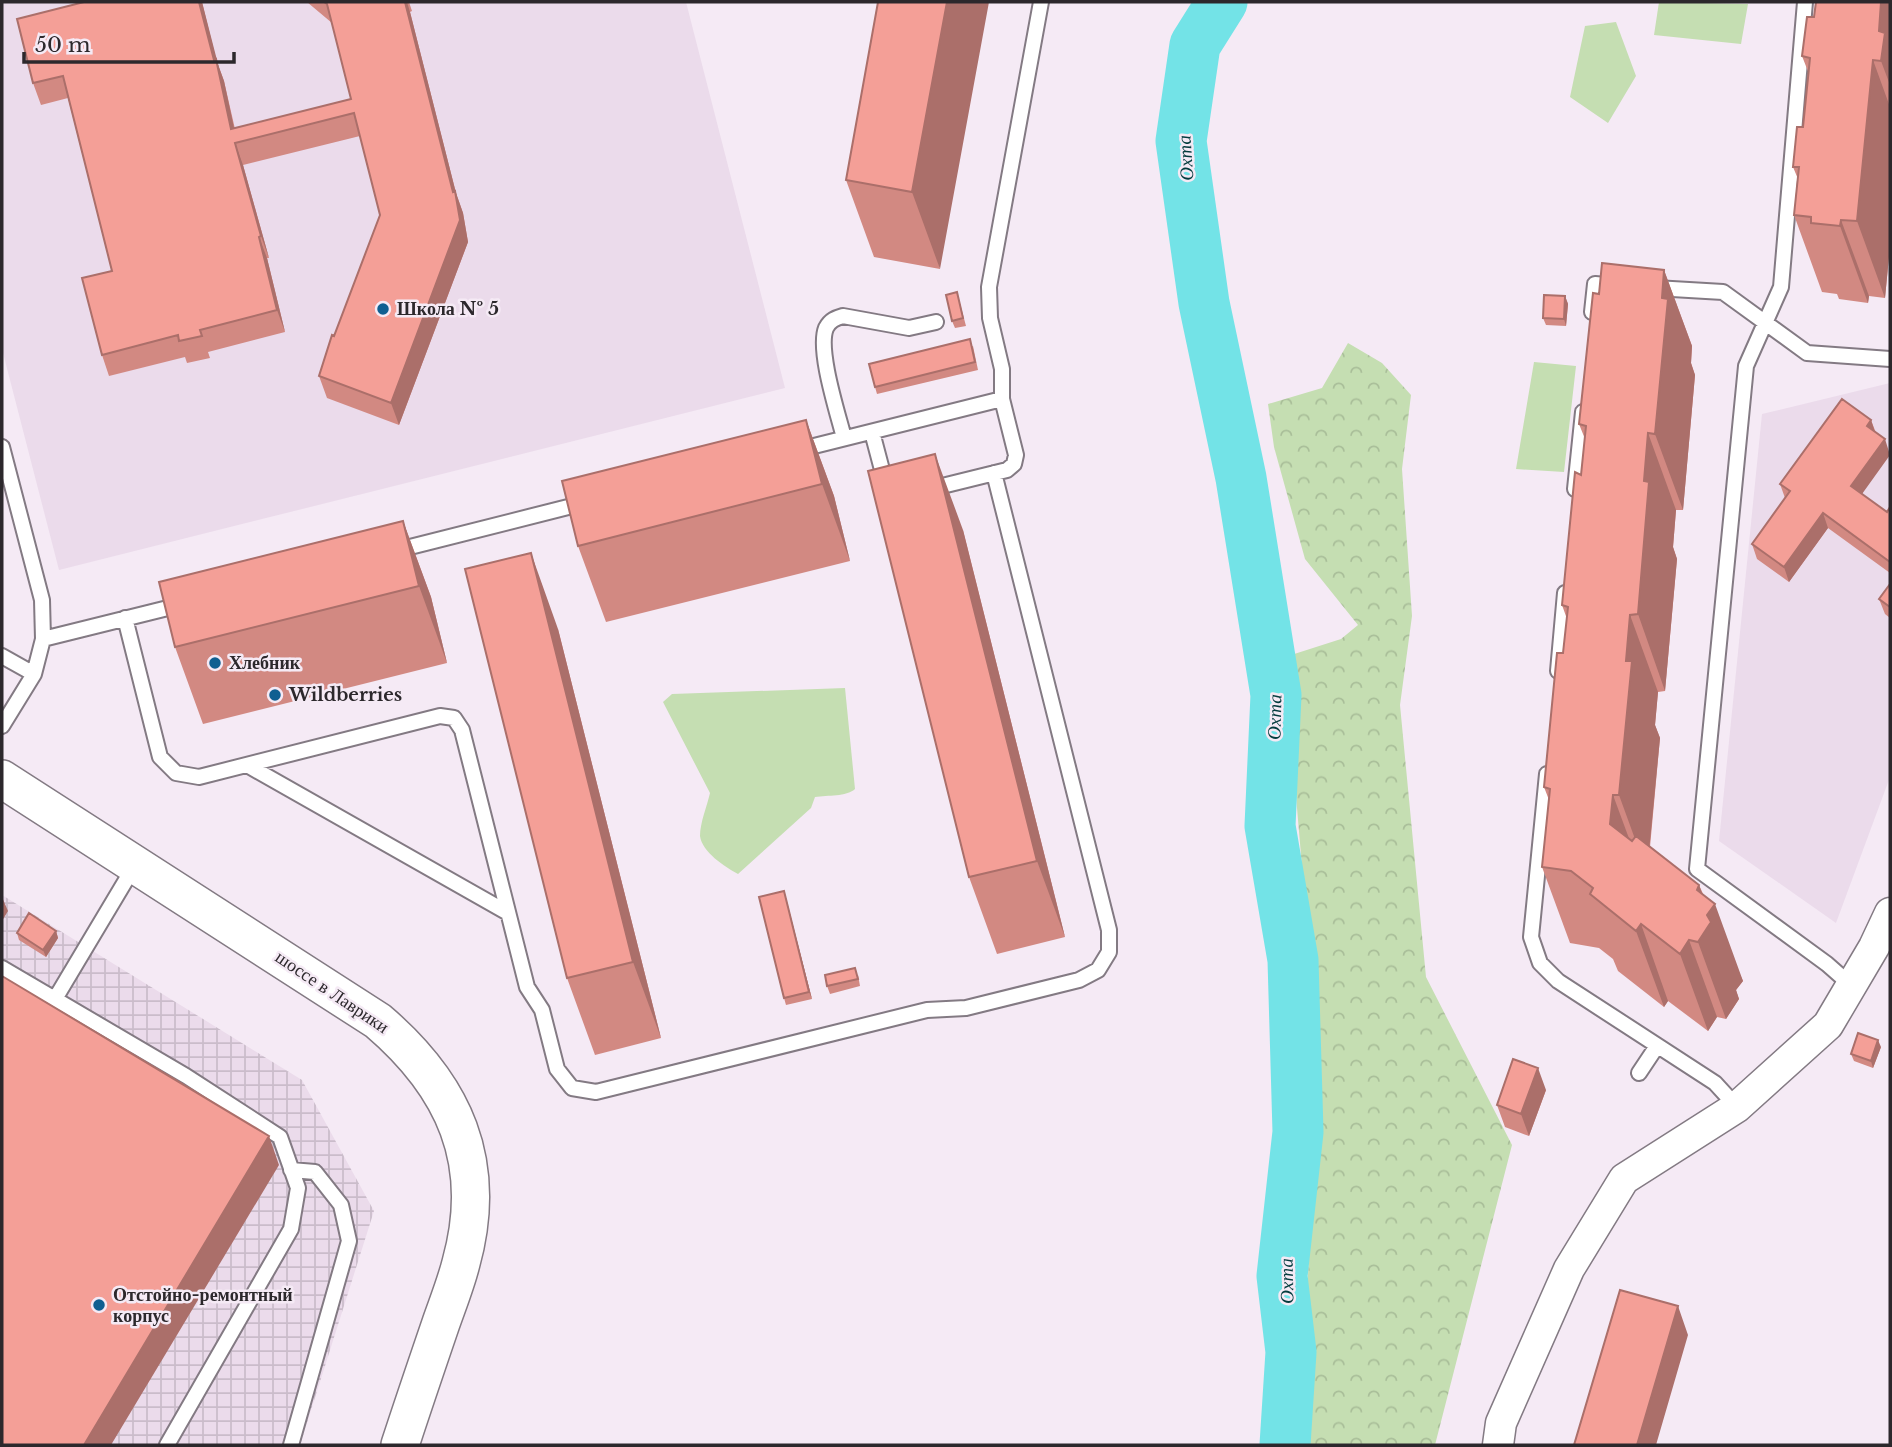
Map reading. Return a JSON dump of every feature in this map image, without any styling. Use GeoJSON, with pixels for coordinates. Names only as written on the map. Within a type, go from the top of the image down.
{"type":"FeatureCollection","features":[{"type":"Feature","properties":{"kind":"street","name":"шоссе в Лаврики"},"geometry":{"type":"LineString","coordinates":[[2,779],[378,1021],[422,1063],[442,1092],[467,1154],[471,1189],[469,1226],[461,1262],[400,1445]]}},
{"type":"Feature","properties":{"kind":"street"},"geometry":{"type":"LineString","coordinates":[[1498,1445],[1505,1412],[1569,1269],[1624,1180],[1737,1107],[1828,1025],[1852,986],[1890,913]]}},
{"type":"Feature","properties":{"kind":"lane"},"geometry":{"type":"LineString","coordinates":[[913,494],[1007,470],[1014,464],[1016,455],[1002,399],[1002,369],[990,318],[989,287],[1041,2]]}},
{"type":"Feature","properties":{"kind":"lane"},"geometry":{"type":"LineString","coordinates":[[1805,2],[1781,287],[1746,366],[1697,869],[1827,964],[1852,986]]}},
{"type":"Feature","properties":{"kind":"lane"},"geometry":{"type":"LineString","coordinates":[[1591,322],[1595,284],[1723,292],[1807,353],[1890,359]]}},
{"type":"Feature","properties":{"kind":"lane"},"geometry":{"type":"LineString","coordinates":[[844,438],[825,358],[826,328],[833,319],[844,316],[909,328],[936,322]]}},
{"type":"Feature","properties":{"kind":"lane"},"geometry":{"type":"LineString","coordinates":[[782,454],[1002,399]]}},
{"type":"Feature","properties":{"kind":"lane"},"geometry":{"type":"LineString","coordinates":[[1574,505],[1584,399]]}},
{"type":"Feature","properties":{"kind":"lane"},"geometry":{"type":"LineString","coordinates":[[872,432],[886,487],[892,495]]}},
{"type":"Feature","properties":{"kind":"lane"},"geometry":{"type":"LineString","coordinates":[[2,447],[42,600],[43,639],[34,674],[2,726]]}},
{"type":"Feature","properties":{"kind":"lane"},"geometry":{"type":"LineString","coordinates":[[125,618],[160,757],[176,773],[199,777],[440,716],[454,718],[462,730],[527,987],[542,1010],[557,1069],[572,1087],[596,1092],[927,1010],[966,1008],[1079,980],[1098,970],[1109,952],[1109,930],[994,473]]}},
{"type":"Feature","properties":{"kind":"lane"},"geometry":{"type":"LineString","coordinates":[[376,556],[593,501]]}},
{"type":"Feature","properties":{"kind":"lane"},"geometry":{"type":"LineString","coordinates":[[1556,682],[1567,573]]}},
{"type":"Feature","properties":{"kind":"lane"},"geometry":{"type":"LineString","coordinates":[[43,639],[204,598]]}},
{"type":"Feature","properties":{"kind":"lane"},"geometry":{"type":"LineString","coordinates":[[2,656],[34,674]]}},
{"type":"Feature","properties":{"kind":"lane"},"geometry":{"type":"LineString","coordinates":[[1549,757],[1531,937],[1540,962],[1558,981],[1715,1083],[1737,1107]]}},
{"type":"Feature","properties":{"kind":"lane"},"geometry":{"type":"LineString","coordinates":[[247,765],[508,913]]}},
{"type":"Feature","properties":{"kind":"lane"},"geometry":{"type":"LineString","coordinates":[[55,999],[135,864]]}},
{"type":"Feature","properties":{"kind":"lane"},"geometry":{"type":"LineString","coordinates":[[2,968],[186,1076],[280,1137],[298,1188],[291,1228],[167,1445]]}},
{"type":"Feature","properties":{"kind":"lane"},"geometry":{"type":"LineString","coordinates":[[1639,1073],[1657,1046]]}},
{"type":"Feature","properties":{"kind":"lane"},"geometry":{"type":"LineString","coordinates":[[291,1170],[315,1171],[341,1205],[349,1241],[291,1445]]}},
{"type":"Feature","properties":{"kind":"shaded area","name":"Школа № 5"},"geometry":{"type":"Polygon","coordinates":[[[2,2],[686,2],[785,388],[59,570],[2,349],[2,2]]]}},
{"type":"Feature","properties":{"kind":"shaded area"},"geometry":{"type":"Polygon","coordinates":[[[1890,383],[1890,777],[1836,923],[1719,841],[1762,414],[1890,383]]]}},
{"type":"Feature","properties":{"kind":"shaded area"},"geometry":{"type":"Polygon","coordinates":[[[2,895],[302,1080],[374,1211],[300,1445],[2,1445],[2,895]]]}},
{"type":"Feature","properties":{"kind":"green space"},"geometry":{"type":"Polygon","coordinates":[[[1659,2],[1748,4],[1741,44],[1654,35],[1659,2]]]}},
{"type":"Feature","properties":{"kind":"green space"},"geometry":{"type":"Polygon","coordinates":[[[1616,22],[1636,76],[1608,123],[1570,97],[1585,26],[1616,22]]]}},
{"type":"Feature","properties":{"kind":"green space"},"geometry":{"type":"Polygon","coordinates":[[[1348,343],[1382,363],[1411,395],[1402,469],[1412,616],[1400,705],[1426,977],[1512,1145],[1435,1445],[1275,1445],[1306,1318],[1314,1147],[1313,996],[1297,808],[1288,656],[1341,639],[1358,625],[1305,559],[1274,447],[1268,404],[1322,388],[1348,343]]]}},
{"type":"Feature","properties":{"kind":"green space"},"geometry":{"type":"Polygon","coordinates":[[[1534,362],[1576,366],[1564,472],[1516,469],[1534,362]]]}},
{"type":"Feature","properties":{"kind":"green space"},"geometry":{"type":"Polygon","coordinates":[[[845,688],[855,789],[842,795],[815,797],[811,808],[738,874],[709,853],[702,842],[701,826],[710,793],[663,702],[672,694],[845,688]]]}},
{"type":"Feature","properties":{"kind":"building"},"geometry":{"type":"Polygon","coordinates":[[[84,2],[199,2],[214,60],[216,59],[231,129],[351,99],[327,4],[324,2],[405,2],[453,192],[455,191],[460,220],[391,403],[319,376],[332,335],[334,336],[380,215],[354,113],[235,143],[261,236],[259,237],[277,310],[200,330],[202,336],[179,341],[178,335],[102,355],[82,278],[112,271],[63,76],[33,83],[17,19],[84,2]]]}},
{"type":"Feature","properties":{"kind":"building"},"geometry":{"type":"Polygon","coordinates":[[[878,2],[947,2],[912,192],[846,180],[878,2]]]}},
{"type":"Feature","properties":{"kind":"building"},"geometry":{"type":"Polygon","coordinates":[[[1816,2],[1881,2],[1879,31],[1885,33],[1881,61],[1873,60],[1857,221],[1841,220],[1840,226],[1811,223],[1811,217],[1794,215],[1799,167],[1793,167],[1797,127],[1803,127],[1810,58],[1802,56],[1807,17],[1814,17],[1816,2]]]}},
{"type":"Feature","properties":{"kind":"building"},"geometry":{"type":"Polygon","coordinates":[[[1602,263],[1664,270],[1662,298],[1668,299],[1655,434],[1648,433],[1644,481],[1649,482],[1638,614],[1630,615],[1626,661],[1632,661],[1619,795],[1613,795],[1610,824],[1632,841],[1636,836],[1699,885],[1697,890],[1715,904],[1707,915],[1711,922],[1698,942],[1689,940],[1680,954],[1641,924],[1636,931],[1590,894],[1593,888],[1571,871],[1542,867],[1550,789],[1544,787],[1557,653],[1563,653],[1568,607],[1562,605],[1575,472],[1581,475],[1586,426],[1579,424],[1593,293],[1599,294],[1602,263]]]}},
{"type":"Feature","properties":{"kind":"building"},"geometry":{"type":"Polygon","coordinates":[[[957,292],[963,318],[952,321],[946,295],[957,292]]]}},
{"type":"Feature","properties":{"kind":"building"},"geometry":{"type":"Polygon","coordinates":[[[1544,295],[1565,296],[1564,319],[1543,318],[1544,295]]]}},
{"type":"Feature","properties":{"kind":"building"},"geometry":{"type":"Polygon","coordinates":[[[970,339],[975,362],[875,387],[869,364],[970,339]]]}},
{"type":"Feature","properties":{"kind":"building"},"geometry":{"type":"Polygon","coordinates":[[[1842,399],[1871,420],[1867,426],[1885,439],[1851,486],[1887,512],[1890,507],[1890,562],[1823,513],[1784,567],[1752,544],[1790,491],[1780,484],[1842,399]]]}},
{"type":"Feature","properties":{"kind":"building"},"geometry":{"type":"Polygon","coordinates":[[[806,420],[822,484],[578,546],[562,481],[806,420]]]}},
{"type":"Feature","properties":{"kind":"building"},"geometry":{"type":"Polygon","coordinates":[[[935,454],[1037,861],[969,877],[868,471],[935,454]]]}},
{"type":"Feature","properties":{"kind":"building"},"geometry":{"type":"Polygon","coordinates":[[[403,521],[419,586],[175,647],[159,582],[403,521]]]}},
{"type":"Feature","properties":{"kind":"building"},"geometry":{"type":"Polygon","coordinates":[[[531,553],[633,962],[567,978],[465,569],[531,553]]]}},
{"type":"Feature","properties":{"kind":"building"},"geometry":{"type":"Polygon","coordinates":[[[1890,584],[1890,607],[1879,599],[1890,584]]]}},
{"type":"Feature","properties":{"kind":"building"},"geometry":{"type":"Polygon","coordinates":[[[784,891],[809,992],[784,998],[759,897],[784,891]]]}},
{"type":"Feature","properties":{"kind":"building"},"geometry":{"type":"Polygon","coordinates":[[[29,913],[56,931],[43,950],[17,933],[29,913]]]}},
{"type":"Feature","properties":{"kind":"building"},"geometry":{"type":"Polygon","coordinates":[[[855,968],[858,979],[827,986],[825,975],[855,968]]]}},
{"type":"Feature","properties":{"kind":"building","name":"Отстойно-ремонтный корпус"},"geometry":{"type":"Polygon","coordinates":[[[2,976],[269,1136],[84,1445],[2,1445],[2,976]]]}},
{"type":"Feature","properties":{"kind":"building"},"geometry":{"type":"Polygon","coordinates":[[[1858,1033],[1878,1040],[1871,1061],[1851,1054],[1858,1033]]]}},
{"type":"Feature","properties":{"kind":"building"},"geometry":{"type":"Polygon","coordinates":[[[1513,1059],[1538,1068],[1521,1114],[1497,1105],[1513,1059]]]}},
{"type":"Feature","properties":{"kind":"building"},"geometry":{"type":"Polygon","coordinates":[[[1620,1290],[1678,1306],[1637,1445],[1574,1445],[1620,1290]]]}},
{"type":"Feature","properties":{"kind":"waterway","name":"Охта"},"geometry":{"type":"LineString","coordinates":[[1222,2],[1195,45],[1181,141],[1204,303],[1241,478],[1276,695],[1270,826],[1293,960],[1298,1132],[1282,1276],[1291,1352],[1285,1445]]}},
{"type":"Feature","properties":{"kind":"place","name":"Школа № 5"},"geometry":{"type":"Point","coordinates":[383,309]}},
{"type":"Feature","properties":{"kind":"place","name":"Хлебник"},"geometry":{"type":"Point","coordinates":[215,663]}},
{"type":"Feature","properties":{"kind":"place","name":"Wildberries"},"geometry":{"type":"Point","coordinates":[275,695]}},
{"type":"Feature","properties":{"kind":"place","name":"Отстойно-ремонтный корпус"},"geometry":{"type":"Point","coordinates":[99,1305]}}]}
